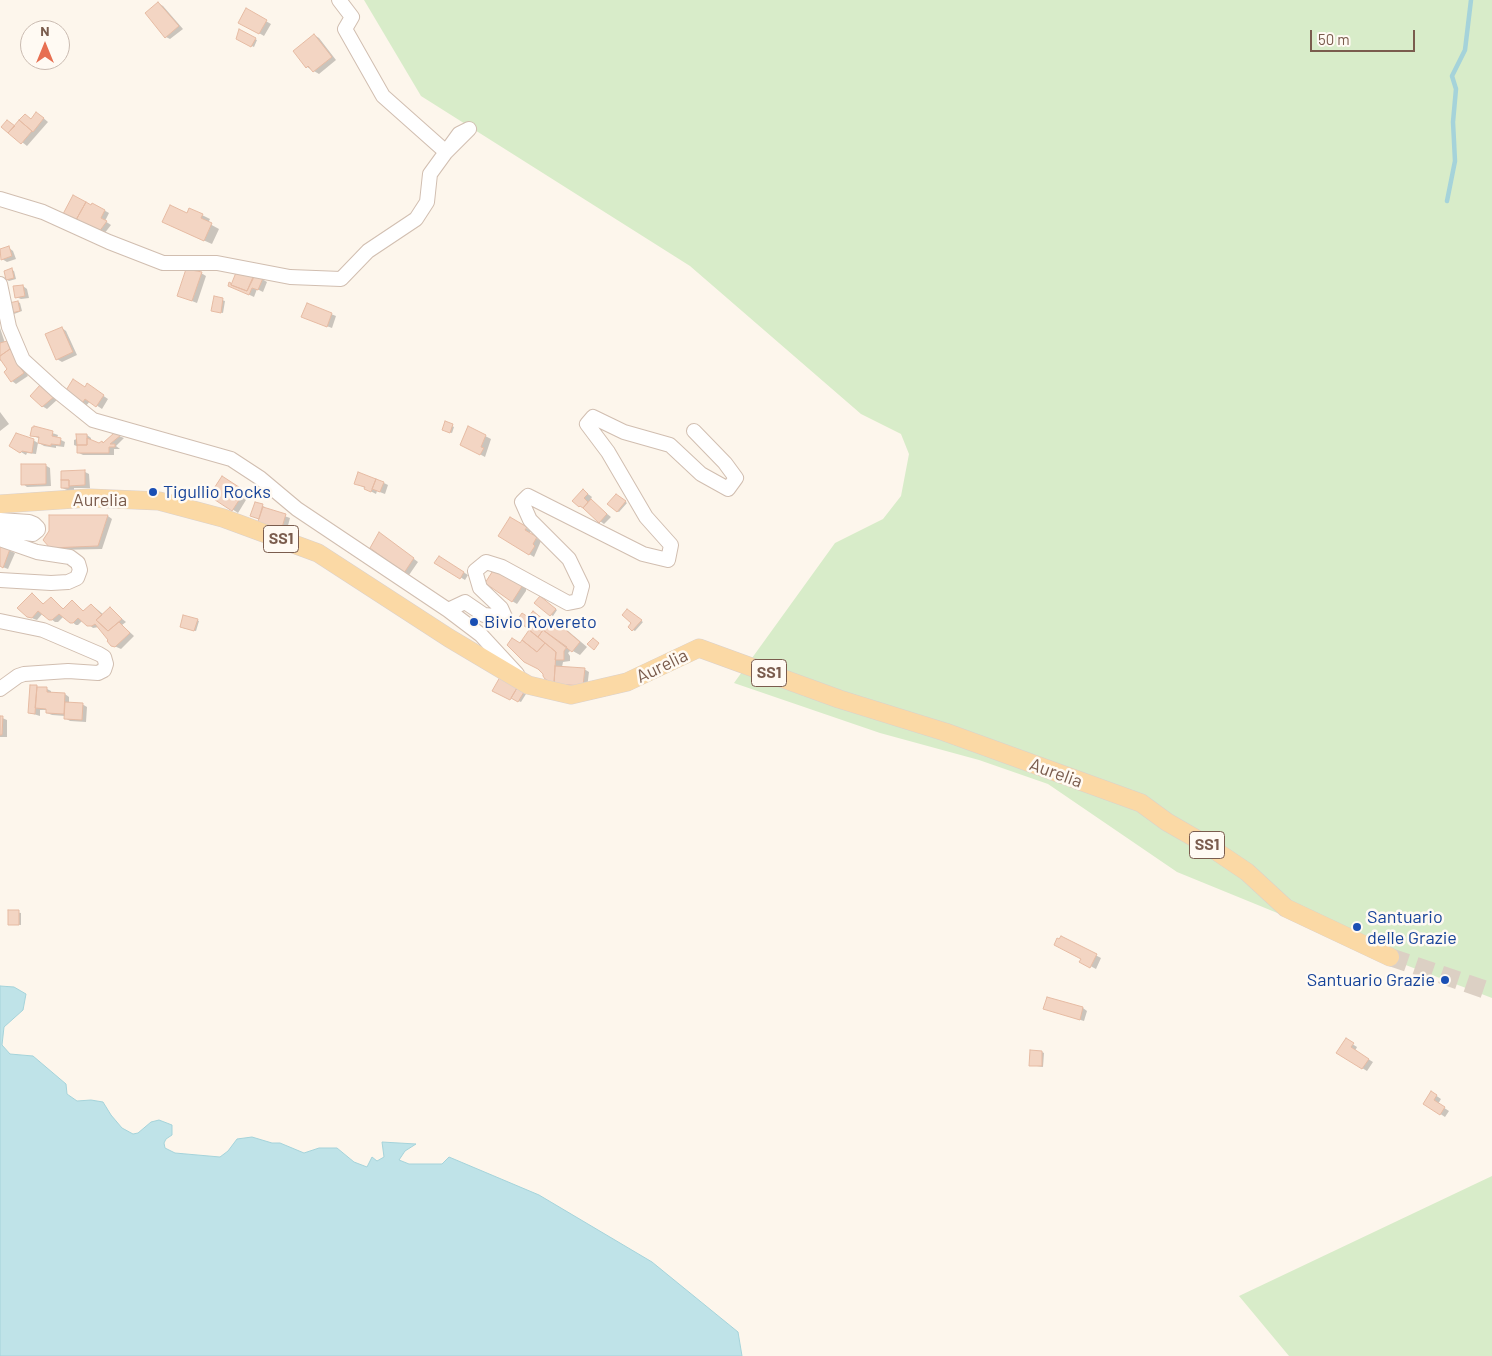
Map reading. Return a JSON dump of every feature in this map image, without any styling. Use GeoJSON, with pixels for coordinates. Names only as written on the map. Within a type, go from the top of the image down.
{"type":"FeatureCollection","features":[{"type":"Feature","properties":{"kind":"main road","name":"Aurelia"},"geometry":{"type":"LineString","coordinates":[[0,504],[89,498],[158,500],[223,518],[318,553],[449,638],[528,685],[571,695],[627,682],[699,648],[839,699],[945,732],[1141,803],[1166,822],[1207,845],[1247,872],[1286,908],[1390,957]]}},
{"type":"Feature","properties":{"kind":"street"},"geometry":{"type":"LineString","coordinates":[[0,199],[43,212],[109,242],[163,263],[217,263],[290,277],[341,279],[368,251],[416,219],[427,202],[430,174],[446,152],[383,96],[345,29],[352,18],[339,0]]}},
{"type":"Feature","properties":{"kind":"street"},"geometry":{"type":"LineString","coordinates":[[0,284],[9,326],[23,360],[93,420],[230,459],[260,478],[305,514],[448,610],[481,635],[528,685]]}},
{"type":"Feature","properties":{"kind":"street"},"geometry":{"type":"LineString","coordinates":[[448,610],[465,602],[484,615],[506,617],[501,608],[480,588],[475,571],[486,562],[502,567],[568,603],[578,601],[582,586],[569,558],[530,520],[522,502],[528,496],[643,554],[668,560],[671,545],[646,517],[608,452],[587,424],[593,417],[624,432],[670,445],[701,474],[728,489],[736,478],[725,463],[694,431]]}},
{"type":"Feature","properties":{"kind":"street"},"geometry":{"type":"LineString","coordinates":[[0,520],[29,522],[38,528],[33,534],[0,530]]}},
{"type":"Feature","properties":{"kind":"street"},"geometry":{"type":"LineString","coordinates":[[0,540],[37,552],[70,557],[78,563],[80,570],[77,578],[68,582],[0,580]]}},
{"type":"Feature","properties":{"kind":"street"},"geometry":{"type":"LineString","coordinates":[[0,621],[43,630],[99,654],[104,657],[106,664],[104,670],[98,673],[68,671],[24,674],[0,689]]}},
{"type":"Feature","properties":{"kind":"green space"},"geometry":{"type":"Polygon","coordinates":[[[364,0],[1492,0],[1492,998],[1390,959],[1177,872],[1048,784],[979,760],[880,733],[734,683],[835,543],[883,519],[901,496],[909,454],[901,434],[861,414],[690,266],[421,96],[364,0]]]}},
{"type":"Feature","properties":{"kind":"green space"},"geometry":{"type":"Polygon","coordinates":[[[1492,1176],[1492,1356],[1289,1356],[1239,1296],[1492,1176]]]}},
{"type":"Feature","properties":{"kind":"water"},"geometry":{"type":"Polygon","coordinates":[[[0,986],[14,987],[26,994],[23,1010],[4,1027],[2,1045],[10,1054],[33,1056],[66,1084],[67,1094],[77,1101],[91,1100],[103,1102],[122,1128],[133,1134],[138,1133],[151,1122],[159,1120],[172,1125],[172,1135],[164,1143],[165,1148],[175,1153],[220,1157],[228,1151],[237,1139],[252,1137],[272,1143],[280,1143],[304,1153],[319,1148],[337,1148],[354,1162],[367,1167],[372,1157],[377,1161],[384,1157],[382,1142],[416,1144],[405,1151],[399,1160],[409,1164],[442,1164],[449,1157],[539,1195],[652,1262],[738,1332],[742,1356],[0,1356],[0,986]]]}},
{"type":"Feature","properties":{"kind":"building"},"geometry":{"type":"Polygon","coordinates":[[[158,2],[179,26],[165,38],[145,13],[158,2]]]}},
{"type":"Feature","properties":{"kind":"building"},"geometry":{"type":"Polygon","coordinates":[[[246,8],[267,20],[259,34],[238,23],[246,8]]]}},
{"type":"Feature","properties":{"kind":"building"},"geometry":{"type":"Polygon","coordinates":[[[239,29],[256,38],[251,47],[236,39],[239,29]]]}},
{"type":"Feature","properties":{"kind":"building"},"geometry":{"type":"Polygon","coordinates":[[[314,34],[332,57],[313,72],[308,66],[306,68],[293,51],[314,34]]]}},
{"type":"Feature","properties":{"kind":"building"},"geometry":{"type":"Polygon","coordinates":[[[36,112],[44,118],[33,132],[19,120],[25,114],[31,119],[36,112]]]}},
{"type":"Feature","properties":{"kind":"building"},"geometry":{"type":"Polygon","coordinates":[[[7,120],[15,126],[8,133],[1,127],[7,120]]]}},
{"type":"Feature","properties":{"kind":"building"},"geometry":{"type":"Polygon","coordinates":[[[19,120],[32,131],[21,144],[8,133],[19,120]]]}},
{"type":"Feature","properties":{"kind":"building"},"geometry":{"type":"Polygon","coordinates":[[[73,195],[86,202],[76,220],[63,214],[73,195]]]}},
{"type":"Feature","properties":{"kind":"building"},"geometry":{"type":"Polygon","coordinates":[[[86,202],[105,210],[101,218],[107,221],[99,232],[76,220],[86,202]]]}},
{"type":"Feature","properties":{"kind":"building"},"geometry":{"type":"Polygon","coordinates":[[[170,205],[187,213],[189,208],[203,214],[201,218],[212,223],[204,241],[162,222],[170,205]]]}},
{"type":"Feature","properties":{"kind":"building"},"geometry":{"type":"Polygon","coordinates":[[[9,246],[12,256],[1,260],[0,249],[9,246]]]}},
{"type":"Feature","properties":{"kind":"building"},"geometry":{"type":"Polygon","coordinates":[[[12,268],[14,278],[6,280],[4,271],[12,268]]]}},
{"type":"Feature","properties":{"kind":"building"},"geometry":{"type":"Polygon","coordinates":[[[186,269],[202,272],[192,301],[177,296],[186,269]]]}},
{"type":"Feature","properties":{"kind":"building"},"geometry":{"type":"Polygon","coordinates":[[[237,270],[253,277],[247,291],[231,285],[237,270]]]}},
{"type":"Feature","properties":{"kind":"building"},"geometry":{"type":"Polygon","coordinates":[[[255,275],[263,278],[258,290],[252,288],[249,295],[228,286],[229,282],[231,285],[247,291],[255,275]]]}},
{"type":"Feature","properties":{"kind":"building"},"geometry":{"type":"Polygon","coordinates":[[[23,285],[25,296],[15,298],[13,286],[23,285]]]}},
{"type":"Feature","properties":{"kind":"building"},"geometry":{"type":"Polygon","coordinates":[[[214,296],[223,298],[221,313],[211,311],[214,296]]]}},
{"type":"Feature","properties":{"kind":"building"},"geometry":{"type":"Polygon","coordinates":[[[18,301],[20,311],[11,313],[9,303],[18,301]]]}},
{"type":"Feature","properties":{"kind":"building"},"geometry":{"type":"Polygon","coordinates":[[[307,303],[332,313],[327,327],[301,317],[307,303]]]}},
{"type":"Feature","properties":{"kind":"building"},"geometry":{"type":"Polygon","coordinates":[[[62,327],[73,352],[56,360],[45,334],[62,327]]]}},
{"type":"Feature","properties":{"kind":"building"},"geometry":{"type":"Polygon","coordinates":[[[7,341],[10,349],[0,356],[0,343],[7,341]]]}},
{"type":"Feature","properties":{"kind":"building"},"geometry":{"type":"Polygon","coordinates":[[[10,349],[20,362],[18,364],[24,373],[11,382],[4,372],[7,369],[0,359],[0,356],[10,349]]]}},
{"type":"Feature","properties":{"kind":"building"},"geometry":{"type":"Polygon","coordinates":[[[73,379],[85,387],[87,383],[104,395],[96,407],[85,399],[81,405],[65,392],[73,379]]]}},
{"type":"Feature","properties":{"kind":"building"},"geometry":{"type":"Polygon","coordinates":[[[41,384],[55,396],[42,407],[30,396],[41,384]]]}},
{"type":"Feature","properties":{"kind":"building"},"geometry":{"type":"Polygon","coordinates":[[[445,421],[453,424],[450,433],[442,430],[445,421]]]}},
{"type":"Feature","properties":{"kind":"building"},"geometry":{"type":"Polygon","coordinates":[[[34,426],[53,431],[52,436],[61,438],[60,445],[51,444],[51,446],[38,443],[39,437],[30,436],[34,426]]]}},
{"type":"Feature","properties":{"kind":"building"},"geometry":{"type":"Polygon","coordinates":[[[468,426],[486,435],[481,447],[484,448],[480,455],[460,445],[468,426]]]}},
{"type":"Feature","properties":{"kind":"building"},"geometry":{"type":"Polygon","coordinates":[[[16,433],[34,439],[32,453],[22,451],[20,453],[9,446],[16,433]]]}},
{"type":"Feature","properties":{"kind":"building"},"geometry":{"type":"Polygon","coordinates":[[[114,433],[121,435],[110,444],[115,444],[115,447],[109,447],[109,453],[77,453],[77,445],[87,445],[87,438],[99,443],[102,441],[103,443],[114,433]]]}},
{"type":"Feature","properties":{"kind":"building"},"geometry":{"type":"Polygon","coordinates":[[[76,434],[87,434],[87,445],[77,445],[76,434]]]}},
{"type":"Feature","properties":{"kind":"building"},"geometry":{"type":"Polygon","coordinates":[[[21,464],[46,464],[46,484],[21,485],[21,464]]]}},
{"type":"Feature","properties":{"kind":"building"},"geometry":{"type":"Polygon","coordinates":[[[85,470],[85,485],[69,486],[69,480],[61,480],[61,471],[85,470]]]}},
{"type":"Feature","properties":{"kind":"building"},"geometry":{"type":"Polygon","coordinates":[[[358,472],[376,479],[371,492],[364,489],[365,487],[354,484],[358,472]]]}},
{"type":"Feature","properties":{"kind":"building"},"geometry":{"type":"Polygon","coordinates":[[[222,476],[245,491],[232,511],[209,496],[222,476]]]}},
{"type":"Feature","properties":{"kind":"building"},"geometry":{"type":"Polygon","coordinates":[[[376,479],[384,482],[380,492],[372,489],[376,479]]]}},
{"type":"Feature","properties":{"kind":"building"},"geometry":{"type":"Polygon","coordinates":[[[61,480],[69,480],[69,488],[61,488],[61,480]]]}},
{"type":"Feature","properties":{"kind":"building"},"geometry":{"type":"Polygon","coordinates":[[[583,489],[588,494],[584,498],[588,502],[583,508],[572,501],[583,489]]]}},
{"type":"Feature","properties":{"kind":"building"},"geometry":{"type":"Polygon","coordinates":[[[616,494],[626,501],[617,512],[607,504],[616,494]]]}},
{"type":"Feature","properties":{"kind":"building"},"geometry":{"type":"Polygon","coordinates":[[[591,499],[607,514],[599,523],[583,508],[591,499]]]}},
{"type":"Feature","properties":{"kind":"building"},"geometry":{"type":"Polygon","coordinates":[[[255,502],[263,504],[259,519],[250,516],[255,502]]]}},
{"type":"Feature","properties":{"kind":"building"},"geometry":{"type":"Polygon","coordinates":[[[263,507],[286,514],[281,531],[257,524],[263,507]]]}},
{"type":"Feature","properties":{"kind":"building"},"geometry":{"type":"Polygon","coordinates":[[[49,515],[108,515],[98,546],[50,548],[43,540],[49,531],[49,515]]]}},
{"type":"Feature","properties":{"kind":"building"},"geometry":{"type":"Polygon","coordinates":[[[510,517],[527,527],[525,530],[537,537],[533,544],[535,546],[529,555],[498,536],[510,517]]]}},
{"type":"Feature","properties":{"kind":"building"},"geometry":{"type":"Polygon","coordinates":[[[379,532],[414,558],[404,573],[370,548],[379,532]]]}},
{"type":"Feature","properties":{"kind":"building"},"geometry":{"type":"Polygon","coordinates":[[[0,545],[10,549],[3,568],[0,566],[0,545]]]}},
{"type":"Feature","properties":{"kind":"building"},"geometry":{"type":"Polygon","coordinates":[[[439,556],[464,572],[460,579],[434,563],[439,556]]]}},
{"type":"Feature","properties":{"kind":"building"},"geometry":{"type":"Polygon","coordinates":[[[494,569],[522,585],[512,602],[485,583],[494,569]]]}},
{"type":"Feature","properties":{"kind":"building"},"geometry":{"type":"Polygon","coordinates":[[[32,593],[43,604],[51,597],[63,609],[72,600],[83,611],[91,604],[102,615],[96,620],[108,631],[119,622],[130,633],[115,647],[111,646],[95,624],[87,626],[78,618],[73,623],[70,623],[59,614],[52,620],[49,620],[38,611],[32,618],[27,617],[17,608],[32,593]]]}},
{"type":"Feature","properties":{"kind":"building"},"geometry":{"type":"Polygon","coordinates":[[[540,596],[556,609],[550,616],[534,603],[540,596]]]}},
{"type":"Feature","properties":{"kind":"building"},"geometry":{"type":"Polygon","coordinates":[[[110,607],[122,619],[108,631],[96,620],[110,607]]]}},
{"type":"Feature","properties":{"kind":"building"},"geometry":{"type":"Polygon","coordinates":[[[627,609],[642,620],[632,631],[628,627],[631,623],[622,615],[627,609]]]}},
{"type":"Feature","properties":{"kind":"building"},"geometry":{"type":"Polygon","coordinates":[[[533,611],[549,624],[554,620],[580,642],[572,652],[543,630],[538,637],[517,620],[522,613],[528,617],[533,611]]]}},
{"type":"Feature","properties":{"kind":"building"},"geometry":{"type":"Polygon","coordinates":[[[183,615],[198,619],[194,631],[180,627],[183,615]]]}},
{"type":"Feature","properties":{"kind":"building"},"geometry":{"type":"Polygon","coordinates":[[[529,630],[545,643],[537,652],[522,640],[529,630]]]}},
{"type":"Feature","properties":{"kind":"building"},"geometry":{"type":"Polygon","coordinates":[[[543,630],[567,647],[564,651],[564,660],[555,660],[556,652],[538,637],[543,630]]]}},
{"type":"Feature","properties":{"kind":"building"},"geometry":{"type":"Polygon","coordinates":[[[512,638],[520,643],[522,640],[537,652],[545,643],[556,652],[554,684],[545,679],[538,669],[524,662],[507,645],[512,638]]]}},
{"type":"Feature","properties":{"kind":"building"},"geometry":{"type":"Polygon","coordinates":[[[593,638],[599,643],[594,650],[587,644],[593,638]]]}},
{"type":"Feature","properties":{"kind":"building"},"geometry":{"type":"Polygon","coordinates":[[[555,666],[585,668],[583,686],[554,684],[555,666]]]}},
{"type":"Feature","properties":{"kind":"building"},"geometry":{"type":"Polygon","coordinates":[[[500,677],[517,688],[510,700],[492,691],[500,677]]]}},
{"type":"Feature","properties":{"kind":"building"},"geometry":{"type":"Polygon","coordinates":[[[30,685],[37,685],[35,714],[28,713],[30,685]]]}},
{"type":"Feature","properties":{"kind":"building"},"geometry":{"type":"Polygon","coordinates":[[[37,687],[47,687],[47,692],[65,693],[64,714],[46,713],[46,709],[35,708],[37,687]]]}},
{"type":"Feature","properties":{"kind":"building"},"geometry":{"type":"Polygon","coordinates":[[[517,688],[524,692],[518,702],[511,698],[517,688]]]}},
{"type":"Feature","properties":{"kind":"building"},"geometry":{"type":"Polygon","coordinates":[[[65,702],[83,703],[82,720],[64,719],[65,702]]]}},
{"type":"Feature","properties":{"kind":"building"},"geometry":{"type":"Polygon","coordinates":[[[0,716],[3,716],[2,735],[0,735],[0,716]]]}},
{"type":"Feature","properties":{"kind":"building"},"geometry":{"type":"Polygon","coordinates":[[[8,910],[19,910],[19,925],[8,925],[8,910]]]}},
{"type":"Feature","properties":{"kind":"building"},"geometry":{"type":"Polygon","coordinates":[[[1061,936],[1097,954],[1090,968],[1079,962],[1081,959],[1054,945],[1057,938],[1059,939],[1061,936]]]}},
{"type":"Feature","properties":{"kind":"building"},"geometry":{"type":"Polygon","coordinates":[[[1047,997],[1083,1007],[1080,1020],[1043,1009],[1047,997]]]}},
{"type":"Feature","properties":{"kind":"building"},"geometry":{"type":"Polygon","coordinates":[[[1346,1038],[1354,1043],[1351,1047],[1369,1059],[1362,1069],[1336,1053],[1346,1038]]]}},
{"type":"Feature","properties":{"kind":"building"},"geometry":{"type":"Polygon","coordinates":[[[1030,1050],[1042,1051],[1042,1066],[1029,1066],[1030,1050]]]}},
{"type":"Feature","properties":{"kind":"building"},"geometry":{"type":"Polygon","coordinates":[[[1431,1091],[1437,1095],[1434,1100],[1445,1107],[1440,1115],[1423,1104],[1431,1091]]]}},
{"type":"Feature","properties":{"kind":"waterway"},"geometry":{"type":"LineString","coordinates":[[1447,201],[1455,161],[1453,122],[1456,89],[1452,76],[1465,50],[1471,0]]}},
{"type":"Feature","properties":{"kind":"tunnel"},"geometry":{"type":"LineString","coordinates":[[1390,957],[1492,992]]}},
{"type":"Feature","properties":{"kind":"place","name":"Tigullio Rocks"},"geometry":{"type":"Point","coordinates":[153,492]}},
{"type":"Feature","properties":{"kind":"place","name":"Bivio Rovereto"},"geometry":{"type":"Point","coordinates":[474,622]}},
{"type":"Feature","properties":{"kind":"place","name":"Santuario delle Grazie"},"geometry":{"type":"Point","coordinates":[1357,927]}},
{"type":"Feature","properties":{"kind":"place","name":"Santuario Grazie"},"geometry":{"type":"Point","coordinates":[1445,980]}}]}
